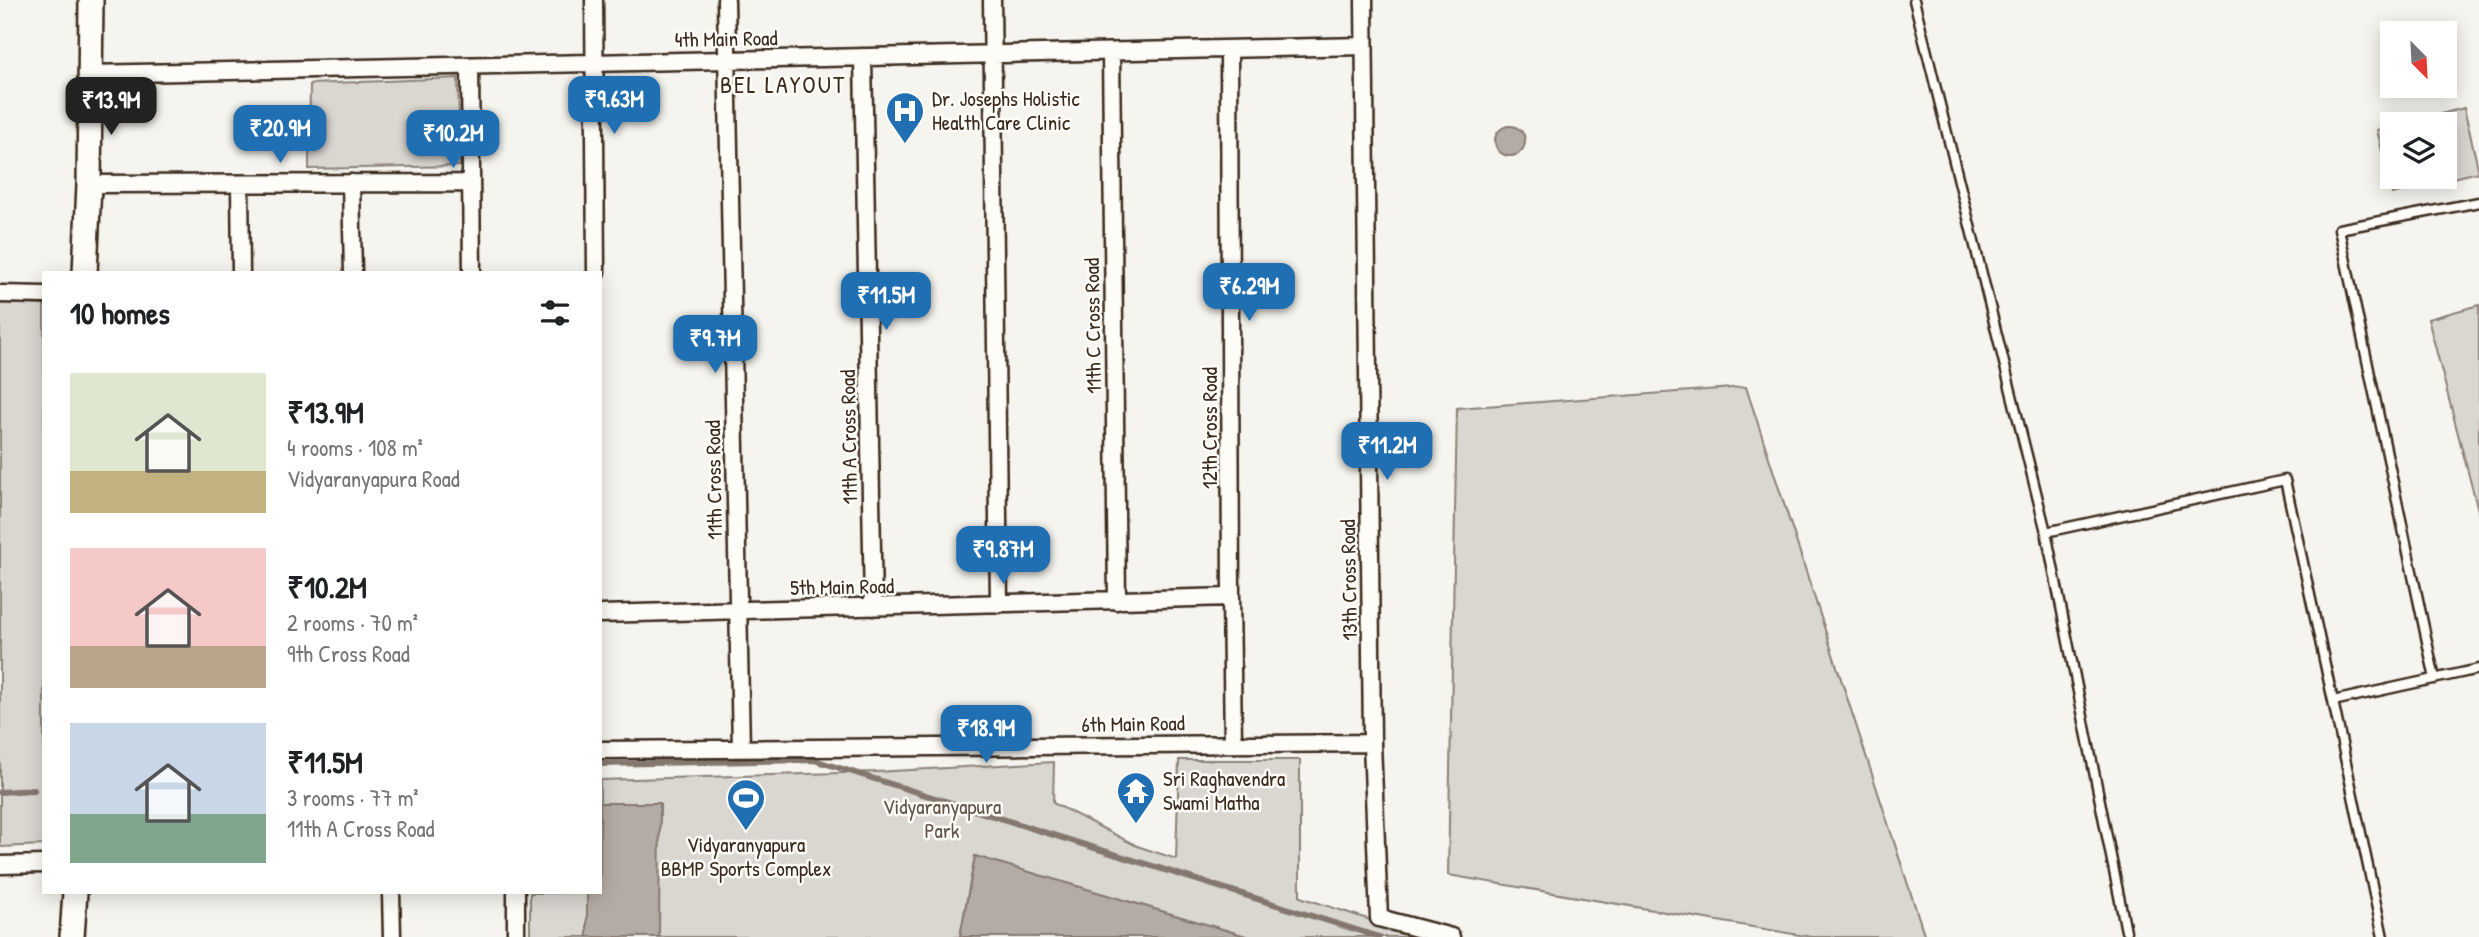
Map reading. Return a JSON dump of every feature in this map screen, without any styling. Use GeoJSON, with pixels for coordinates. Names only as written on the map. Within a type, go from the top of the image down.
{"type":"FeatureCollection","features":[{"type":"Feature","properties":{"kind":"main road"},"geometry":{"type":"LineString","coordinates":[[85,271],[91,0]]}},
{"type":"Feature","properties":{"kind":"main road"},"geometry":{"type":"LineString","coordinates":[[72,937],[75,894]]}},
{"type":"Feature","properties":{"kind":"street"},"geometry":{"type":"LineString","coordinates":[[594,0],[596,271]]}},
{"type":"Feature","properties":{"kind":"street","name":"11th Cross Road"},"geometry":{"type":"LineString","coordinates":[[726,0],[741,749]]}},
{"type":"Feature","properties":{"kind":"street"},"geometry":{"type":"LineString","coordinates":[[992,0],[999,604]]}},
{"type":"Feature","properties":{"kind":"street","name":"13th Cross Road"},"geometry":{"type":"LineString","coordinates":[[1364,0],[1372,743],[1379,918],[1451,937]]}},
{"type":"Feature","properties":{"kind":"street","name":"4th Main Road"},"geometry":{"type":"LineString","coordinates":[[89,74],[1364,46]]}},
{"type":"Feature","properties":{"kind":"street","name":"12th Cross Road"},"geometry":{"type":"LineString","coordinates":[[1229,49],[1231,597]]}},
{"type":"Feature","properties":{"kind":"street","name":"11th C Cross Road"},"geometry":{"type":"LineString","coordinates":[[1111,52],[1117,601]]}},
{"type":"Feature","properties":{"kind":"street","name":"11th A Cross Road"},"geometry":{"type":"LineString","coordinates":[[863,57],[873,607]]}},
{"type":"Feature","properties":{"kind":"street"},"geometry":{"type":"LineString","coordinates":[[470,66],[472,271]]}},
{"type":"Feature","properties":{"kind":"street"},"geometry":{"type":"LineString","coordinates":[[351,183],[353,271]]}},
{"type":"Feature","properties":{"kind":"street"},"geometry":{"type":"LineString","coordinates":[[89,184],[471,183]]}},
{"type":"Feature","properties":{"kind":"street"},"geometry":{"type":"LineString","coordinates":[[240,184],[241,271]]}},
{"type":"Feature","properties":{"kind":"street"},"geometry":{"type":"LineString","coordinates":[[0,294],[42,295]]}},
{"type":"Feature","properties":{"kind":"street"},"geometry":{"type":"LineString","coordinates":[[1231,597],[1233,744]]}},
{"type":"Feature","properties":{"kind":"street","name":"5th Main Road"},"geometry":{"type":"LineString","coordinates":[[602,614],[1231,597]]}},
{"type":"Feature","properties":{"kind":"street","name":"6th Main Road"},"geometry":{"type":"LineString","coordinates":[[602,750],[1372,743]]}},
{"type":"Feature","properties":{"kind":"street"},"geometry":{"type":"LineString","coordinates":[[0,865],[42,864]]}},
{"type":"Feature","properties":{"kind":"street"},"geometry":{"type":"LineString","coordinates":[[391,894],[392,937]]}},
{"type":"Feature","properties":{"kind":"street"},"geometry":{"type":"LineString","coordinates":[[516,894],[516,937]]}},
{"type":"Feature","properties":{"kind":"lane"},"geometry":{"type":"LineString","coordinates":[[1914,0],[2046,532],[2126,931]]}},
{"type":"Feature","properties":{"kind":"lane"},"geometry":{"type":"LineString","coordinates":[[2435,679],[2339,229],[2479,202]]}},
{"type":"Feature","properties":{"kind":"lane"},"geometry":{"type":"LineString","coordinates":[[2046,532],[2286,480],[2383,937]]}},
{"type":"Feature","properties":{"kind":"lane"},"geometry":{"type":"LineString","coordinates":[[2333,701],[2479,669]]}},
{"type":"Feature","properties":{"kind":"green space"},"geometry":{"type":"Polygon","coordinates":[[[458,78],[460,166],[309,169],[310,84],[458,78]]]}},
{"type":"Feature","properties":{"kind":"green space"},"geometry":{"type":"Polygon","coordinates":[[[2464,108],[2479,172],[2457,177],[2457,112],[2448,112],[2464,108]]]}},
{"type":"Feature","properties":{"kind":"green space"},"geometry":{"type":"Polygon","coordinates":[[[2391,189],[2411,189],[2392,194],[2391,189]]]}},
{"type":"Feature","properties":{"kind":"green space"},"geometry":{"type":"Polygon","coordinates":[[[0,303],[42,305],[42,845],[0,847],[0,303]]]}},
{"type":"Feature","properties":{"kind":"green space"},"geometry":{"type":"Polygon","coordinates":[[[2479,305],[2479,514],[2428,319],[2479,305]]]}},
{"type":"Feature","properties":{"kind":"green space"},"geometry":{"type":"Polygon","coordinates":[[[1746,387],[1925,937],[1811,937],[1448,875],[1457,408],[1746,387]]]}},
{"type":"Feature","properties":{"kind":"green space","name":"Vidyaranyapura Park"},"geometry":{"type":"Polygon","coordinates":[[[1179,760],[1300,760],[1300,897],[1423,937],[1249,937],[975,856],[960,937],[530,937],[530,894],[602,894],[602,780],[875,772],[1054,762],[1053,803],[1137,846],[1176,859],[1179,760]]]}},
{"type":"Feature","properties":{"kind":"shaded area"},"geometry":{"type":"Polygon","coordinates":[[[1510,126],[1516,127],[1524,135],[1524,147],[1516,155],[1510,156],[1504,155],[1496,147],[1495,141],[1496,135],[1504,127],[1510,126]]]}},
{"type":"Feature","properties":{"kind":"shaded area"},"geometry":{"type":"Polygon","coordinates":[[[602,803],[660,803],[659,937],[587,937],[587,894],[602,894],[602,803]]]}},
{"type":"Feature","properties":{"kind":"shaded area"},"geometry":{"type":"Polygon","coordinates":[[[975,856],[1249,937],[960,937],[975,856]]]}},
{"type":"Feature","properties":{"kind":"waterway"},"geometry":{"type":"LineString","coordinates":[[602,764],[814,760],[1379,937]]}},
{"type":"Feature","properties":{"kind":"waterway"},"geometry":{"type":"LineString","coordinates":[[0,792],[34,790]]}},
{"type":"Feature","properties":{"kind":"place","name":"Dr. Josephs Holistic Health Care Clinic"},"geometry":{"type":"Point","coordinates":[905,145]}},
{"type":"Feature","properties":{"kind":"place","name":"Sri Raghavendra Swami Matha"},"geometry":{"type":"Point","coordinates":[1136,825]}},
{"type":"Feature","properties":{"kind":"place","name":"Vidyaranyapura BBMP Sports Complex"},"geometry":{"type":"Point","coordinates":[746,832]}},
{"type":"Feature","properties":{"kind":"district","name":"BEL LAYOUT"},"geometry":{"type":"Point","coordinates":[783,85]}}]}
